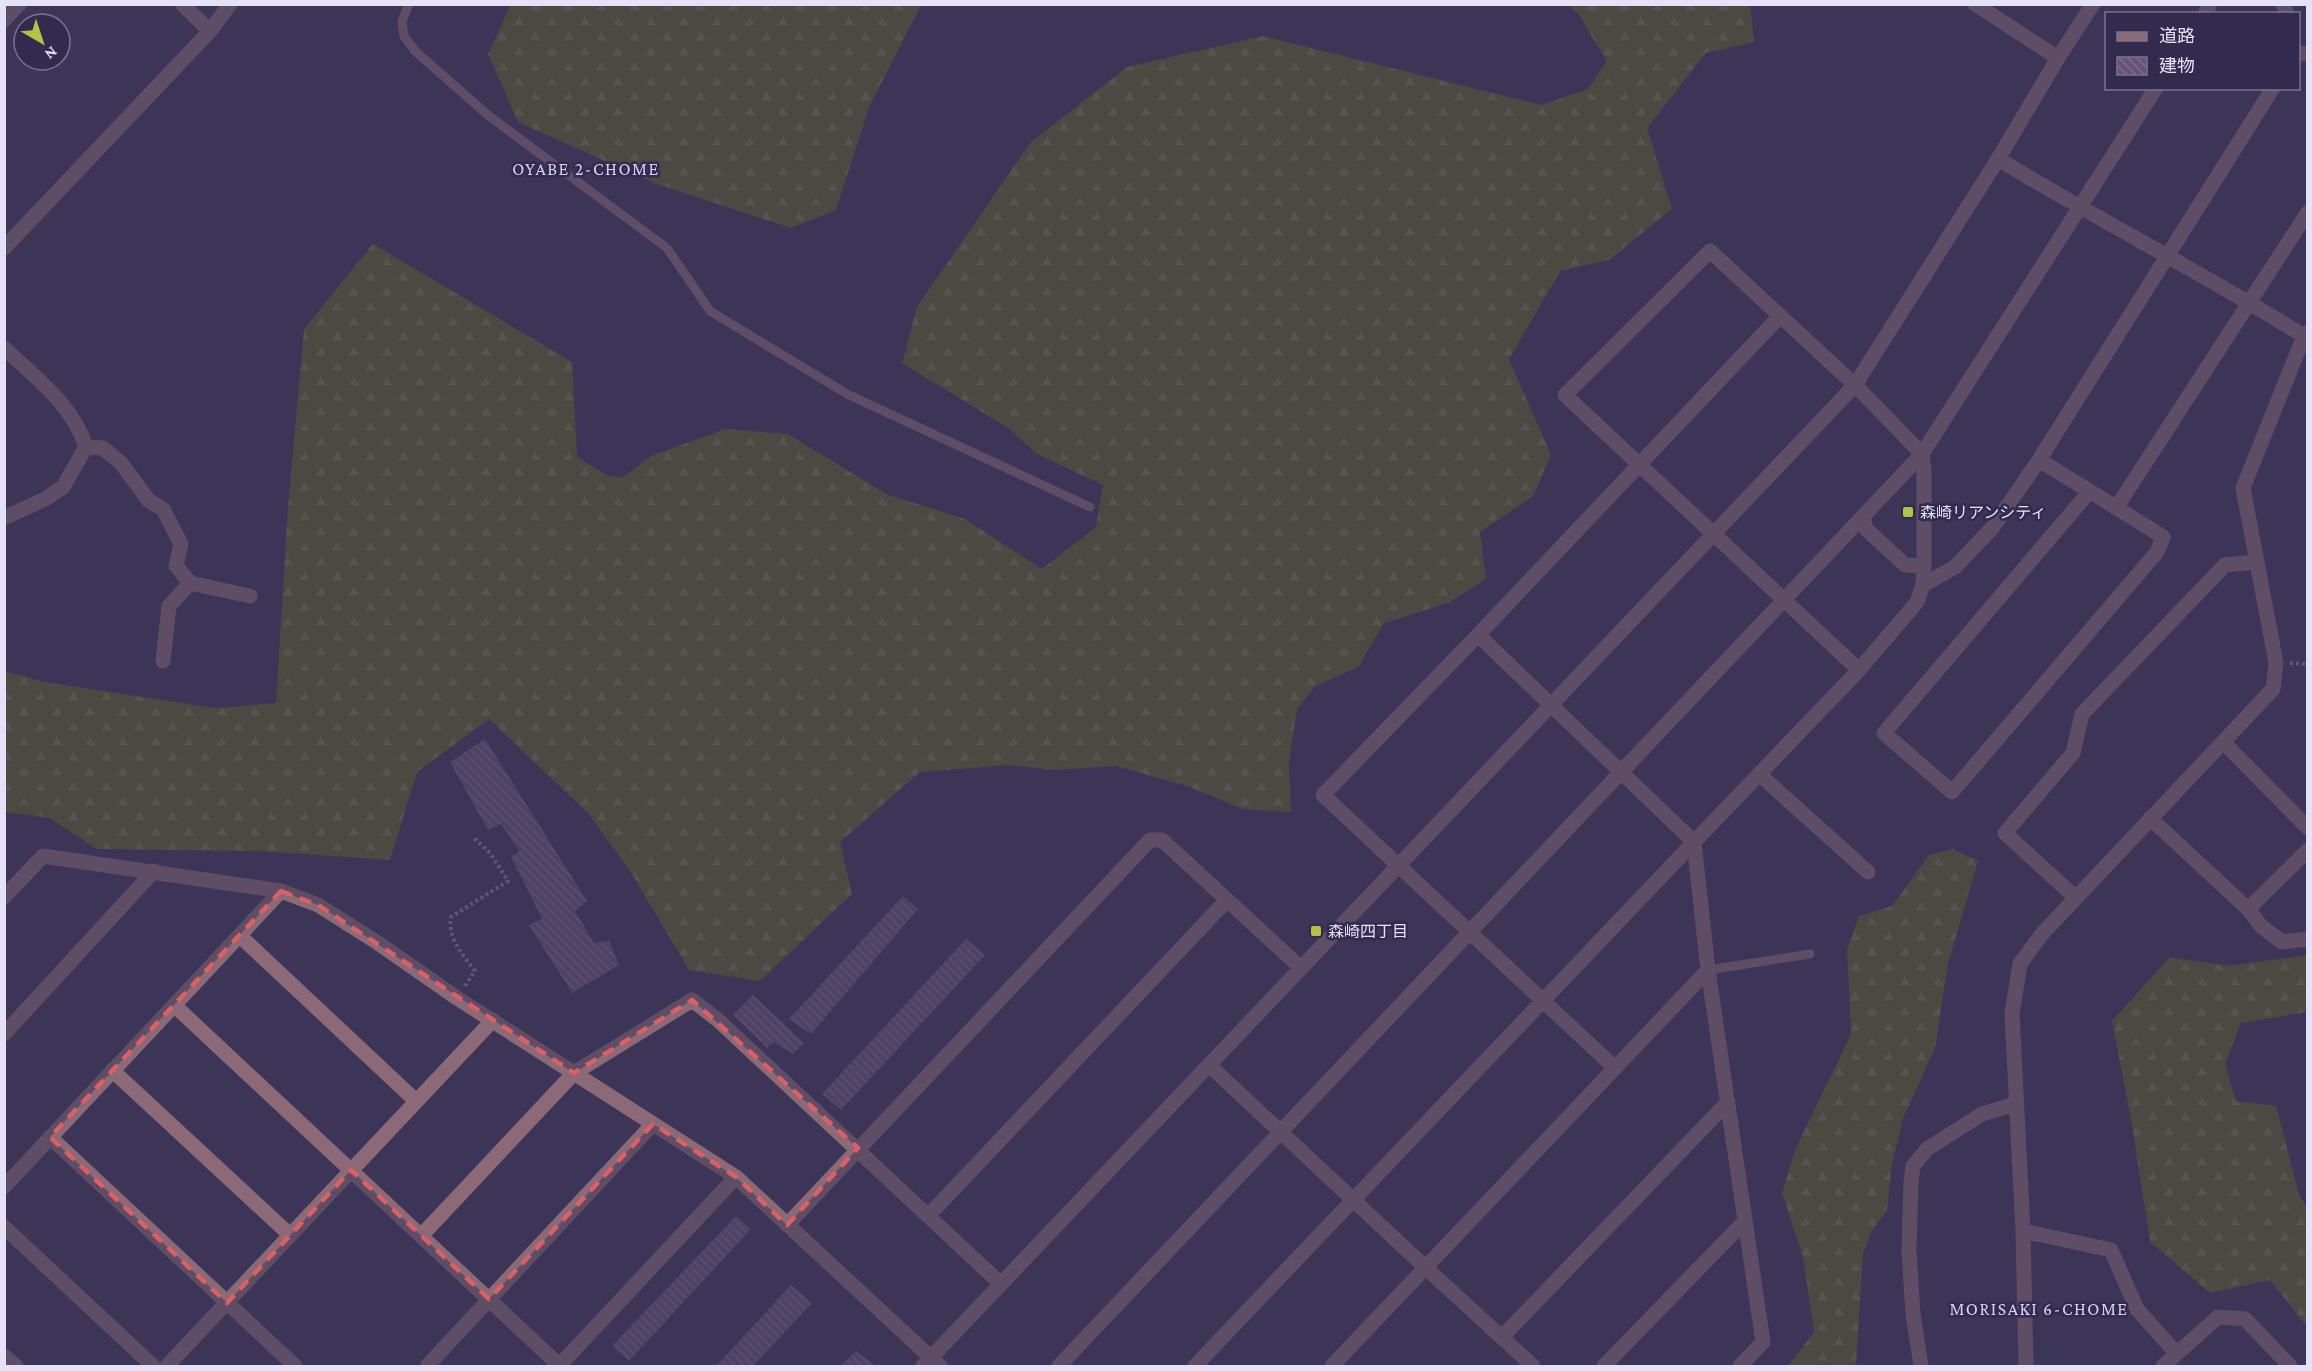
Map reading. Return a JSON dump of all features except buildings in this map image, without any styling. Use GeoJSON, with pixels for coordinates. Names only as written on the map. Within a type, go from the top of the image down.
{"type":"FeatureCollection","features":[{"type":"Feature","properties":{"kind":"street"},"geometry":{"type":"LineString","coordinates":[[4,20],[19,4]]}},
{"type":"Feature","properties":{"kind":"street"},"geometry":{"type":"LineString","coordinates":[[182,4],[210,31]]}},
{"type":"Feature","properties":{"kind":"street"},"geometry":{"type":"LineString","coordinates":[[4,248],[210,31],[230,4]]}},
{"type":"Feature","properties":{"kind":"street"},"geometry":{"type":"LineString","coordinates":[[1975,4],[2058,58]]}},
{"type":"Feature","properties":{"kind":"street"},"geometry":{"type":"LineString","coordinates":[[4,897],[43,856],[280,891],[318,905],[457,998],[736,1177],[931,1364],[1001,1284],[1300,967],[1855,385],[2093,4]]}},
{"type":"Feature","properties":{"kind":"street"},"geometry":{"type":"LineString","coordinates":[[1059,1366],[1922,454],[2155,90]]}},
{"type":"Feature","properties":{"kind":"street"},"geometry":{"type":"LineString","coordinates":[[1923,585],[1955,567],[1993,528],[2039,460],[2272,90]]}},
{"type":"Feature","properties":{"kind":"street"},"geometry":{"type":"LineString","coordinates":[[1998,159],[2079,208],[2306,334],[2243,488],[2276,663],[2273,689],[2041,935],[2019,964],[2012,1013],[2023,1231],[2026,1366]]}},
{"type":"Feature","properties":{"kind":"street"},"geometry":{"type":"LineString","coordinates":[[2116,508],[2307,212]]}},
{"type":"Feature","properties":{"kind":"street"},"geometry":{"type":"LineString","coordinates":[[1195,1366],[1859,670],[1917,602],[1923,585],[1924,566],[1922,454],[1855,385],[1710,251],[1565,395],[1859,670]]}},
{"type":"Feature","properties":{"kind":"street"},"geometry":{"type":"LineString","coordinates":[[1615,1068],[1323,795],[1780,316]]}},
{"type":"Feature","properties":{"kind":"street"},"geometry":{"type":"LineString","coordinates":[[4,348],[64,405],[80,430],[86,447],[63,487],[45,500],[4,518]]}},
{"type":"Feature","properties":{"kind":"street"},"geometry":{"type":"LineString","coordinates":[[86,447],[104,448],[122,463],[149,501],[163,509],[181,544],[176,566],[190,584],[250,596]]}},
{"type":"Feature","properties":{"kind":"street"},"geometry":{"type":"LineString","coordinates":[[2039,460],[2090,491],[2163,537],[2157,552],[1952,792],[1884,733],[2090,491]]}},
{"type":"Feature","properties":{"kind":"street"},"geometry":{"type":"LineString","coordinates":[[1863,517],[1866,530],[1905,565],[1924,566]]}},
{"type":"Feature","properties":{"kind":"street"},"geometry":{"type":"LineString","coordinates":[[2076,898],[2005,833],[2073,753],[2082,714],[2225,565],[2256,562]]}},
{"type":"Feature","properties":{"kind":"street"},"geometry":{"type":"LineString","coordinates":[[163,661],[170,606],[190,584]]}},
{"type":"Feature","properties":{"kind":"street"},"geometry":{"type":"LineString","coordinates":[[1478,635],[1694,842],[1708,970],[1763,1342],[1740,1366]]}},
{"type":"Feature","properties":{"kind":"street"},"geometry":{"type":"LineString","coordinates":[[2223,742],[2307,828]]}},
{"type":"Feature","properties":{"kind":"street"},"geometry":{"type":"LineString","coordinates":[[1759,774],[1868,872]]}},
{"type":"Feature","properties":{"kind":"street"},"geometry":{"type":"LineString","coordinates":[[2150,818],[2248,909],[2261,926],[2282,942],[2307,939]]}},
{"type":"Feature","properties":{"kind":"street"},"geometry":{"type":"LineString","coordinates":[[787,1225],[1150,840],[1162,840],[1300,967]]}},
{"type":"Feature","properties":{"kind":"street"},"geometry":{"type":"LineString","coordinates":[[2248,909],[2307,850]]}},
{"type":"Feature","properties":{"kind":"street"},"geometry":{"type":"LineString","coordinates":[[4,1034],[154,871]]}},
{"type":"Feature","properties":{"kind":"street"},"geometry":{"type":"LineString","coordinates":[[4,1187],[280,891]]}},
{"type":"Feature","properties":{"kind":"street"},"geometry":{"type":"LineString","coordinates":[[929,1215],[1227,900]]}},
{"type":"Feature","properties":{"kind":"street"},"geometry":{"type":"LineString","coordinates":[[240,936],[416,1101]]}},
{"type":"Feature","properties":{"kind":"street"},"geometry":{"type":"LineString","coordinates":[[1332,1366],[1708,970]]}},
{"type":"Feature","properties":{"kind":"street"},"geometry":{"type":"LineString","coordinates":[[422,1236],[574,1073],[692,1000],[718,1020],[858,1148],[1001,1284]]}},
{"type":"Feature","properties":{"kind":"street"},"geometry":{"type":"LineString","coordinates":[[174,1005],[560,1366],[736,1177]]}},
{"type":"Feature","properties":{"kind":"street"},"geometry":{"type":"LineString","coordinates":[[167,1366],[493,1020]]}},
{"type":"Feature","properties":{"kind":"street"},"geometry":{"type":"LineString","coordinates":[[1209,1065],[1533,1366]]}},
{"type":"Feature","properties":{"kind":"street"},"geometry":{"type":"LineString","coordinates":[[112,1070],[291,1235]]}},
{"type":"Feature","properties":{"kind":"street"},"geometry":{"type":"LineString","coordinates":[[1502,1337],[1728,1102]]}},
{"type":"Feature","properties":{"kind":"street"},"geometry":{"type":"LineString","coordinates":[[1921,1366],[1913,1314],[1909,1250],[1913,1166],[1926,1149],[1982,1114],[2015,1104]]}},
{"type":"Feature","properties":{"kind":"street"},"geometry":{"type":"LineString","coordinates":[[427,1366],[653,1124]]}},
{"type":"Feature","properties":{"kind":"street"},"geometry":{"type":"LineString","coordinates":[[50,1137],[295,1366]]}},
{"type":"Feature","properties":{"kind":"street"},"geometry":{"type":"LineString","coordinates":[[1604,1366],[1745,1221]]}},
{"type":"Feature","properties":{"kind":"street"},"geometry":{"type":"LineString","coordinates":[[4,1227],[153,1366]]}},
{"type":"Feature","properties":{"kind":"street"},"geometry":{"type":"LineString","coordinates":[[2023,1231],[2111,1250],[2137,1309],[2177,1354]]}},
{"type":"Feature","properties":{"kind":"street"},"geometry":{"type":"LineString","coordinates":[[2163,1366],[2218,1317],[2245,1319],[2287,1365]]}},
{"type":"Feature","properties":{"kind":"street"},"geometry":{"type":"LineString","coordinates":[[4,1356],[16,1366]]}},
{"type":"Feature","properties":{"kind":"lane"},"geometry":{"type":"LineString","coordinates":[[409,4],[402,21],[404,36],[416,51],[489,116],[667,248],[710,311],[847,394],[1089,507]]}},
{"type":"Feature","properties":{"kind":"lane"},"geometry":{"type":"LineString","coordinates":[[1708,970],[1810,954]]}},
{"type":"Feature","properties":{"kind":"path"},"geometry":{"type":"LineString","coordinates":[[457,998],[475,971],[456,945],[449,927],[451,917],[508,881],[490,853],[474,838]]}},
{"type":"Feature","properties":{"kind":"highlighted area"},"geometry":{"type":"Polygon","coordinates":[[[281,891],[318,905],[574,1073],[692,1000],[858,1148],[787,1225],[736,1177],[653,1124],[489,1299],[351,1170],[227,1303],[50,1137],[281,891]]]}},
{"type":"Feature","properties":{"kind":"green space"},"geometry":{"type":"Polygon","coordinates":[[[511,4],[926,5],[920,7],[869,107],[836,210],[791,228],[654,183],[518,122],[488,54],[511,4]]]}},
{"type":"Feature","properties":{"kind":"green space"},"geometry":{"type":"Polygon","coordinates":[[[1569,5],[1750,5],[1754,42],[1706,53],[1647,128],[1672,209],[1609,260],[1560,271],[1509,359],[1551,455],[1533,496],[1480,532],[1486,579],[1448,603],[1384,623],[1358,667],[1315,686],[1297,709],[1289,762],[1291,812],[1243,809],[1187,786],[1116,766],[1054,770],[1008,765],[920,772],[840,842],[852,894],[760,981],[689,970],[632,874],[588,813],[489,719],[417,772],[390,860],[259,851],[97,849],[50,818],[5,812],[5,671],[44,682],[215,708],[276,703],[288,507],[304,329],[373,244],[572,362],[577,457],[607,475],[622,478],[651,456],[725,429],[788,434],[888,495],[965,519],[1042,569],[1096,527],[1103,485],[1037,454],[1008,428],[902,363],[917,307],[1030,143],[1127,67],[1263,36],[1541,105],[1588,89],[1607,61],[1579,15],[1569,5]]]}},
{"type":"Feature","properties":{"kind":"green space"},"geometry":{"type":"Polygon","coordinates":[[[1953,849],[1978,861],[1948,964],[1935,1048],[1903,1118],[1892,1165],[1887,1210],[1872,1231],[1863,1253],[1856,1366],[1788,1366],[1814,1332],[1803,1257],[1782,1193],[1795,1150],[1851,1034],[1847,950],[1859,916],[1892,906],[1929,855],[1953,849]]]}},
{"type":"Feature","properties":{"kind":"green space"},"geometry":{"type":"Polygon","coordinates":[[[2307,955],[2307,1012],[2241,1023],[2225,1064],[2236,1101],[2276,1106],[2299,1195],[2307,1207],[2307,1327],[2270,1280],[2210,1293],[2150,1242],[2131,1119],[2112,1021],[2170,957],[2228,966],[2307,955]]]}},
{"type":"Feature","properties":{"kind":"place","name":"森崎リアンシティ"},"geometry":{"type":"Point","coordinates":[1908,512]}},
{"type":"Feature","properties":{"kind":"place","name":"森崎四丁目"},"geometry":{"type":"Point","coordinates":[1316,931]}},
{"type":"Feature","properties":{"kind":"district","name":"OYABE 2-CHOME"},"geometry":{"type":"Point","coordinates":[586,169]}},
{"type":"Feature","properties":{"kind":"district","name":"MORISAKI 6-CHOME"},"geometry":{"type":"Point","coordinates":[2039,1309]}}]}
